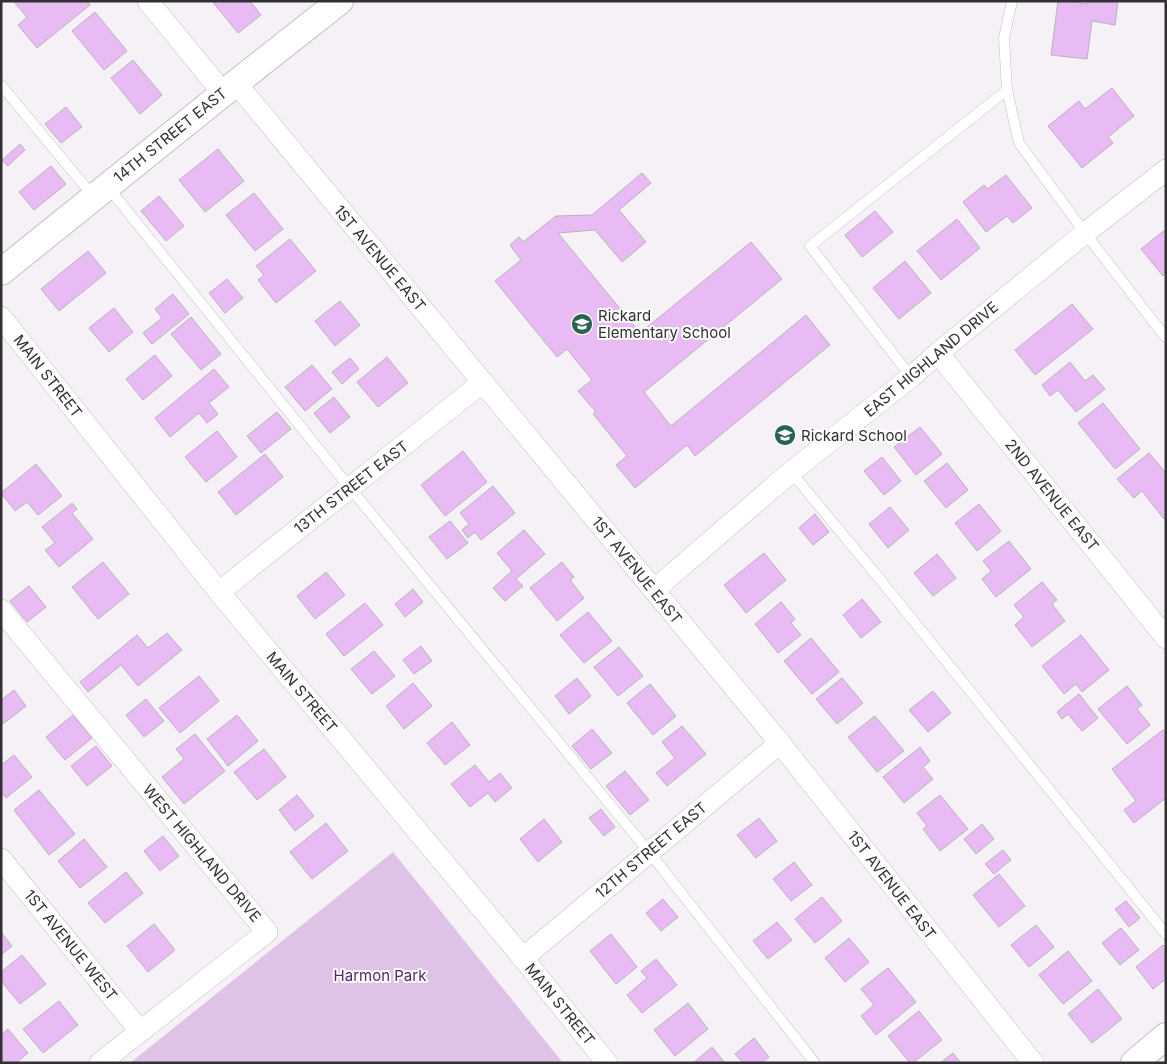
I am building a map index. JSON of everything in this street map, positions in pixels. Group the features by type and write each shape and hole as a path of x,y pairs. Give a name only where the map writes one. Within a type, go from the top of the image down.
{"street":[{"name":"1ST AVENUE EAST","path":"148,1 229,88 483,382 780,743 1033,1063"},
{"name":"14TH STREET EAST","path":"1,272 340,1"},
{"name":"EAST HIGHLAND DRIVE","path":"654,590 791,472 911,377 1085,233 1166,170"},
{"name":"MAIN STREET","path":"1,317 219,592 523,958 607,1063"},
{"name":"2ND AVENUE EAST","path":"938,353 1166,638"},
{"name":"13TH STREET EAST","path":"219,592 483,382"},
{"name":"WEST HIGHLAND DRIVE","path":"1,610 267,932 100,1063"},
{"name":"12TH STREET EAST","path":"523,958 780,743"},
{"name":"1ST AVENUE WEST","path":"1,859 140,1031"},
{"path":"1134,1063 1166,1036"}],"lane":[{"path":"1012,1 1004,38 1008,90 1019,143 1166,338"},
{"path":"1,85 100,192 350,488 649,852 815,1063"},
{"path":"911,377 810,246 1008,90"},
{"path":"791,472 878,576 1166,934"}],"green space":[{"name":"Harmon Park","path":"393,852 563,1063 130,1063"}],"building":[{"path":"15,1 87,1 90,5 37,48 18,25 27,17"},
{"path":"212,1 250,1 261,15 238,33"},
{"path":"1058,1 1087,4 1088,1 1118,1 1115,25 1092,21 1087,59 1051,55"},
{"path":"95,12 127,51 104,70 72,31"},
{"path":"133,60 162,95 140,114 111,78"},
{"path":"1112,88 1134,116 1108,137 1113,143 1082,168 1048,126 1079,101 1085,109"},
{"path":"66,107 82,127 61,143 45,124"},
{"path":"20,144 25,150 8,166 2,160"},
{"path":"218,149 244,181 205,212 179,180"},
{"path":"51,166 66,184 34,210 19,192"},
{"name":"Rickard Elementary School","path":"642,173 651,183 619,210 646,242 622,262 595,230 558,233 640,333 751,242 782,279 644,392 671,426 806,315 830,345 695,456 687,445 635,488 616,465 627,456 593,414 596,412 578,391 592,380 567,349 557,357 495,281 521,260 510,245 519,237 523,242 556,216 592,215"},
{"path":"1006,175 1032,208 1013,223 1007,216 986,232 963,202 984,185 987,189"},
{"path":"254,193 283,229 255,251 226,215"},
{"path":"159,196 184,226 166,241 141,211"},
{"path":"875,211 893,232 862,257 845,235"},
{"path":"957,219 980,248 941,280 917,251"},
{"path":"1166,229 1166,273 1163,276 1141,249"},
{"path":"290,239 316,271 276,303 258,280 264,275 256,266"},
{"path":"88,251 106,273 59,311 41,289"},
{"path":"905,261 931,293 899,319 873,288"},
{"path":"227,279 243,298 225,313 209,293"},
{"path":"173,294 189,314 152,344 143,333 162,318 155,309"},
{"path":"340,301 360,325 335,346 315,321"},
{"path":"1072,304 1093,329 1035,375 1015,350"},
{"path":"114,308 133,332 109,352 89,328"},
{"path":"191,317 221,354 201,370 171,334"},
{"path":"155,355 172,376 143,400 126,379"},
{"path":"387,357 408,383 378,407 357,382"},
{"path":"350,358 359,369 342,384 332,372"},
{"path":"1070,362 1085,381 1093,375 1105,389 1076,412 1058,390 1050,396 1042,385"},
{"path":"312,365 332,389 305,411 285,387"},
{"path":"214,369 229,387 209,403 218,414 207,423 199,413 170,437 155,418"},
{"path":"334,397 350,417 330,433 314,413"},
{"path":"1103,403 1140,449 1115,469 1078,423"},
{"path":"277,412 291,429 261,453 247,436"},
{"path":"920,427 942,454 916,475 894,447"},
{"path":"217,431 237,457 206,482 185,457"},
{"path":"463,451 487,482 445,516 421,485"},
{"path":"1149,453 1166,473 1166,518 1164,519 1142,491 1134,498 1117,479"},
{"path":"265,454 283,477 236,515 218,492"},
{"path":"882,457 901,481 884,495 864,471"},
{"path":"947,463 968,490 946,508 924,481"},
{"path":"36,464 62,496 38,515 27,502 15,511 1,493"},
{"path":"493,486 515,513 481,540 475,532 468,538 462,530 469,524 460,513"},
{"path":"72,503 77,509 72,513 93,539 59,567 45,550 55,543 42,527"},
{"path":"979,504 1001,531 977,551 955,523"},
{"path":"890,507 909,530 888,548 869,524"},
{"path":"815,514 829,532 813,545 799,528"},
{"path":"450,521 468,543 447,559 429,537"},
{"path":"524,530 545,554 516,579 523,586 505,601 493,588 512,571 497,553"},
{"path":"1009,541 1031,569 996,597 982,579 991,571 983,561"},
{"path":"764,553 786,580 746,613 724,585"},
{"path":"937,554 956,578 933,596 914,573"},
{"path":"103,562 129,594 98,619 72,587"},
{"path":"562,562 574,577 570,580 584,598 557,621 530,588"},
{"path":"326,572 345,595 315,619 297,596"},
{"path":"1042,582 1057,600 1052,604 1065,621 1032,647 1015,625 1024,617 1014,605"},
{"path":"29,586 46,607 27,622 10,601"},
{"path":"413,589 423,602 405,617 395,604"},
{"path":"862,599 881,622 861,638 843,615"},
{"path":"781,602 795,619 791,623 801,635 778,653 755,624"},
{"path":"365,603 383,625 344,656 326,634"},
{"path":"588,612 612,641 584,663 560,635"},
{"path":"167,633 182,650 138,686 121,665 88,692 80,682 137,635 148,648"},
{"path":"1081,635 1109,670 1082,692 1076,684 1064,694 1042,666"},
{"path":"811,638 839,672 812,694 784,661"},
{"path":"421,646 432,661 414,674 403,660"},
{"path":"619,647 643,676 618,696 594,667"},
{"path":"374,651 395,676 372,694 351,669"},
{"path":"199,676 219,701 180,733 159,708"},
{"path":"577,678 591,696 569,714 555,696"},
{"path":"842,678 863,703 837,724 816,699"},
{"path":"413,683 432,706 404,729 386,706"},
{"path":"650,684 676,716 653,735 627,703"},
{"path":"1127,686 1142,705 1137,709 1150,725 1127,744 1098,709"},
{"path":"14,690 26,706 3,724 1,721 1,700"},
{"path":"933,691 951,713 928,732 909,710"},
{"path":"1079,694 1098,718 1082,731 1068,714 1062,719 1057,712"},
{"path":"146,699 164,721 144,737 126,715"},
{"path":"73,715 92,738 65,760 46,737"},
{"path":"237,715 258,741 228,766 207,739"},
{"path":"875,716 904,751 877,772 848,737"},
{"path":"452,722 470,745 445,765 427,743"},
{"path":"682,726 706,754 667,786 656,773 675,758 662,742"},
{"path":"592,729 612,753 591,769 572,746"},
{"path":"1163,730 1166,733 1166,754 1164,755 1166,757 1166,798 1134,823 1124,810 1136,801 1112,769"},
{"path":"195,734 225,771 184,804 162,777 184,759 176,749"},
{"path":"96,746 112,766 87,786 71,766"},
{"path":"920,747 930,761 923,767 933,779 904,803 883,777"},
{"path":"264,749 286,777 257,800 234,772"},
{"path":"14,755 32,777 6,798 1,792 1,765"},
{"path":"475,765 489,782 500,773 512,788 495,802 488,793 470,807 451,784"},
{"path":"625,771 649,800 630,815 606,786"},
{"path":"39,790 75,834 49,855 14,810"},
{"path":"297,795 314,816 295,831 279,810"},
{"path":"940,795 968,829 940,851 923,829 927,826 917,813"},
{"path":"601,809 615,827 604,836 589,818"},
{"path":"759,818 777,841 756,858 737,835"},
{"path":"544,819 562,842 538,862 520,839"},
{"path":"326,823 348,851 312,879 290,852"},
{"path":"982,824 994,839 976,854 964,839"},
{"path":"163,836 179,856 160,871 144,851"},
{"path":"84,839 107,867 80,888 58,861"},
{"path":"1003,850 1011,860 994,874 985,864"},
{"path":"794,862 812,885 791,901 773,879"},
{"path":"126,872 143,893 105,923 88,903"},
{"path":"999,874 1025,906 999,927 973,895"},
{"path":"822,897 842,921 815,943 795,919"},
{"path":"663,899 678,917 661,931 646,913"},
{"path":"1126,901 1140,918 1129,927 1115,909"},
{"path":"777,922 792,940 768,959 753,941"},
{"path":"154,924 175,950 148,972 127,946"},
{"path":"1036,925 1054,947 1029,967 1011,945"},
{"path":"1121,928 1139,950 1120,965 1102,943"},
{"path":"1,932 12,946 1,955"},
{"path":"611,934 637,967 616,984 590,951"},
{"path":"849,938 869,962 845,982 825,958"},
{"path":"1163,945 1166,949 1166,979 1153,989 1136,967"},
{"path":"1068,951 1092,981 1063,1004 1039,975"},
{"path":"22,955 46,984 20,1004 1,981 1,972"},
{"path":"656,959 677,985 642,1013 627,995 647,978 641,971"},
{"path":"888,968 916,1002 876,1035 861,1016 874,1005 861,989"},
{"path":"1098,989 1122,1019 1092,1043 1068,1014"},
{"path":"59,1001 78,1025 43,1053 23,1029"},
{"path":"688,1003 708,1029 675,1056 654,1030"},
{"path":"919,1011 942,1040 913,1063 910,1063 888,1036"},
{"path":"8,1029 28,1053 16,1063 1,1063 1,1035"},
{"path":"754,1038 769,1057 762,1063 743,1063 735,1054"},
{"path":"712,1047 725,1063 693,1063"},
{"path":"953,1053 961,1063 940,1063"}],"place":[{"name":"Rickard Elementary School","path":"582,324"},
{"name":"Rickard School","path":"785,435"}]}
